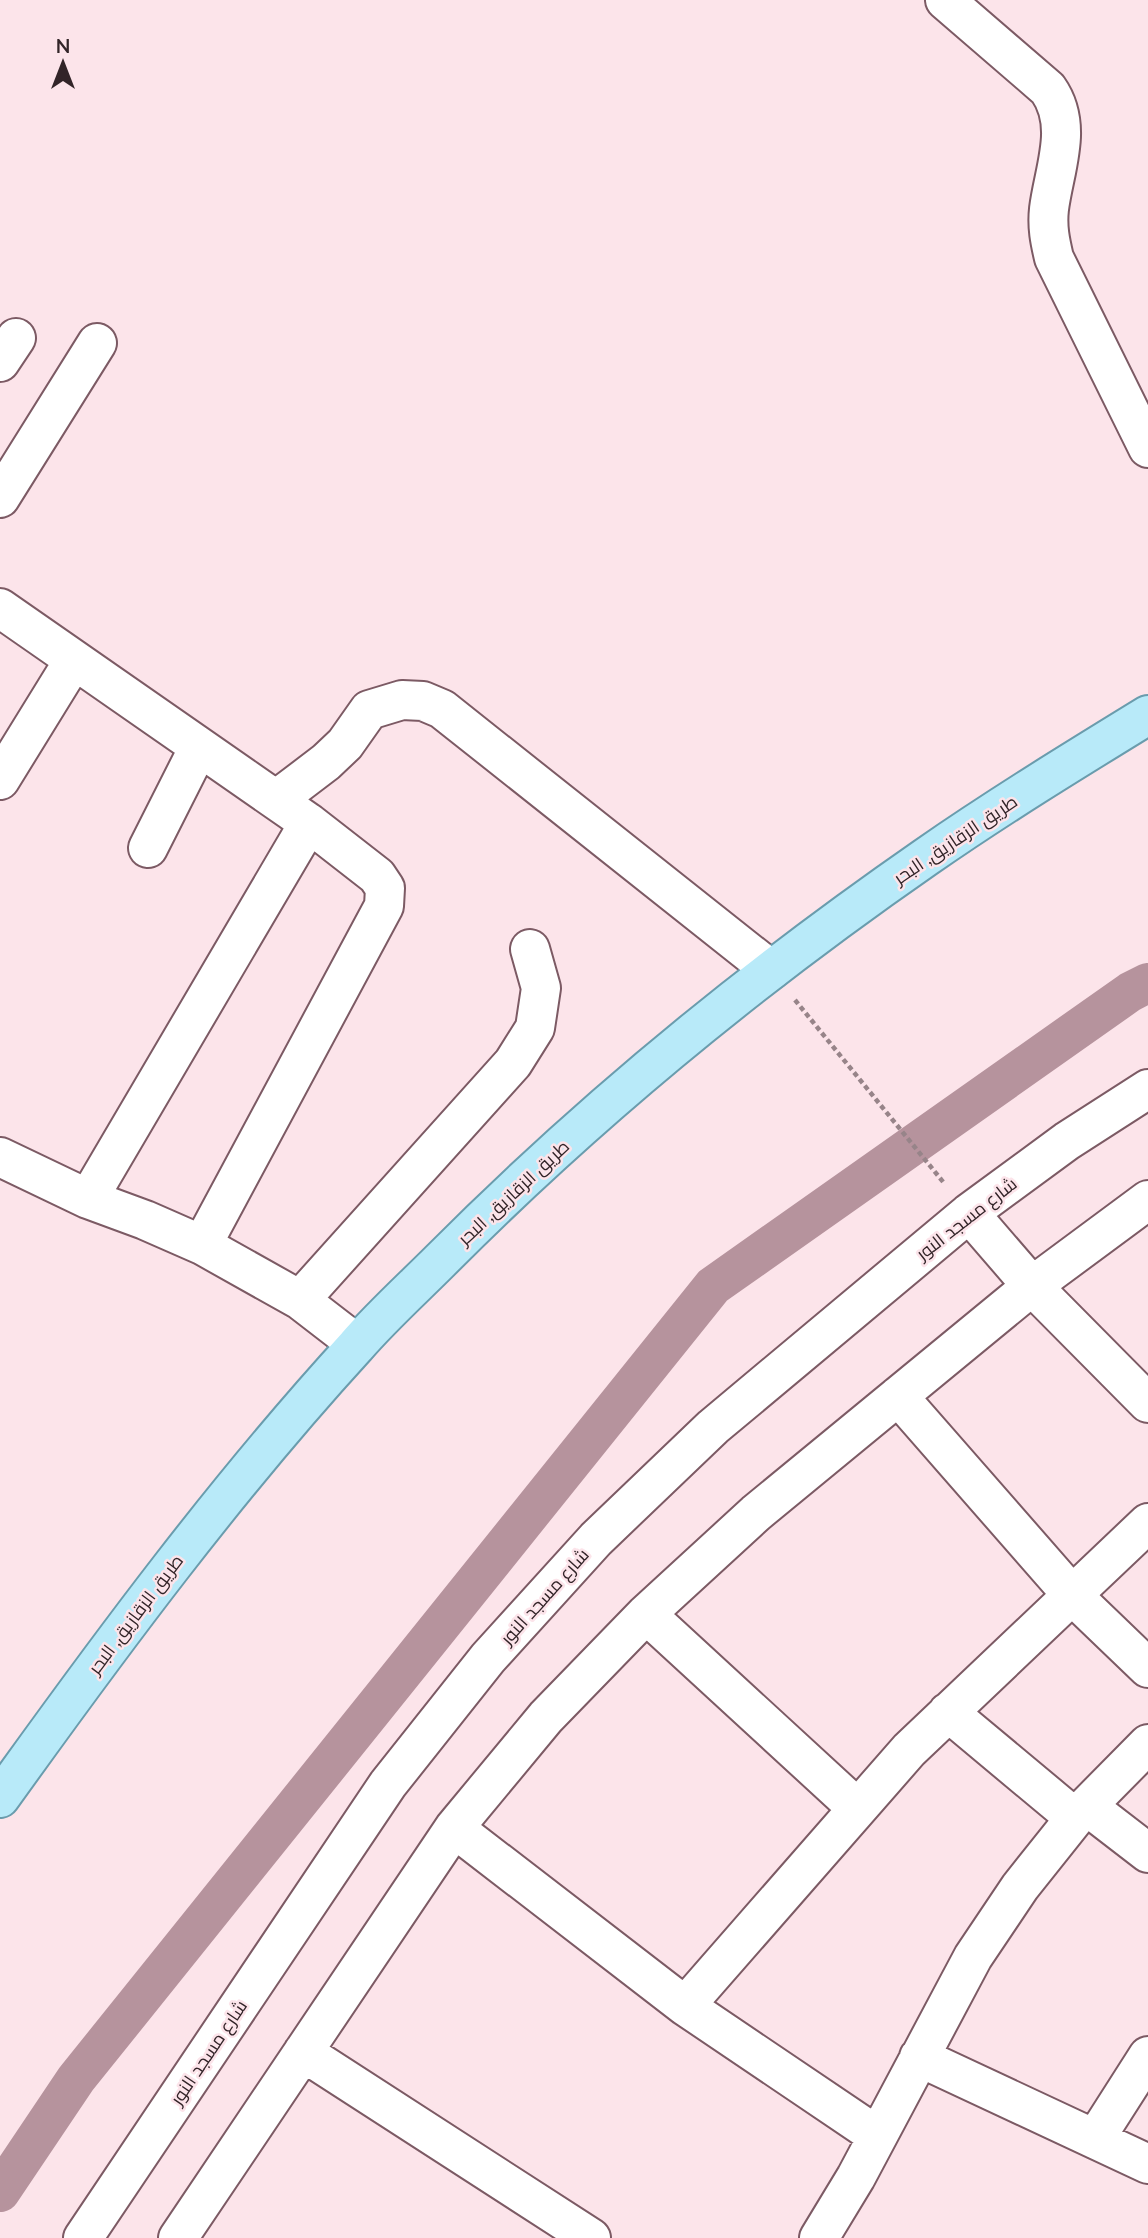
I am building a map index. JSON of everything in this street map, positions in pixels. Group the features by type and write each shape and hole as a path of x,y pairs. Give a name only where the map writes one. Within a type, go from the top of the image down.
{"main road":[{"name":"طريق الزقازيق, البحر","path":"0,1798 119,1633 213,1513 357,1344 500,1200 636,1079 771,970 925,858 1028,789 1148,715"}],"street":[{"path":"945,0 1048,89 1056,100 1062,130 1049,212 1048,236 1054,258 1148,448"},
{"path":"0,498 97,342"},
{"path":"0,608 309,823 377,876 385,888 384,906 202,1245"},
{"path":"0,780 74,660"},
{"path":"276,800 345,744 369,710 401,700 423,701 442,709 771,970"},
{"path":"148,848 200,747"},
{"path":"88,1199 309,823"},
{"path":"300,1300 513,1063 535,1028 541,988 530,949"},
{"name":"شارع مسجد النور","path":"83,2238 388,1784 488,1658 596,1539 713,1427 969,1213 1067,1141 1148,1089"},
{"path":"0,1157 88,1199 202,1245 300,1300 357,1344"},
{"path":"178,2238 454,1828 546,1717 646,1614 756,1513 1032,1286 1148,1200"},
{"path":"969,1213 1032,1286 1148,1403"},
{"path":"898,1396 1073,1597 1148,1668"},
{"path":"685,2006 909,1750 1148,1523"},
{"path":"646,1614 857,1808"},
{"path":"948,1712 1081,1812 1148,1853"},
{"path":"819,2238 856,2177 876,2134 973,1957 1020,1887 1081,1812 1148,1744"},
{"path":"454,1828 685,2006 876,2134"},
{"path":"303,2052 591,2238"},
{"path":"1095,2139 1148,2056"},
{"path":"919,2057 1148,2164"}],"path":[{"path":"771,970 969,1213"}],"waterway":[{"path":"0,2192 76,2079 713,1286 1130,992 1148,983"}]}
